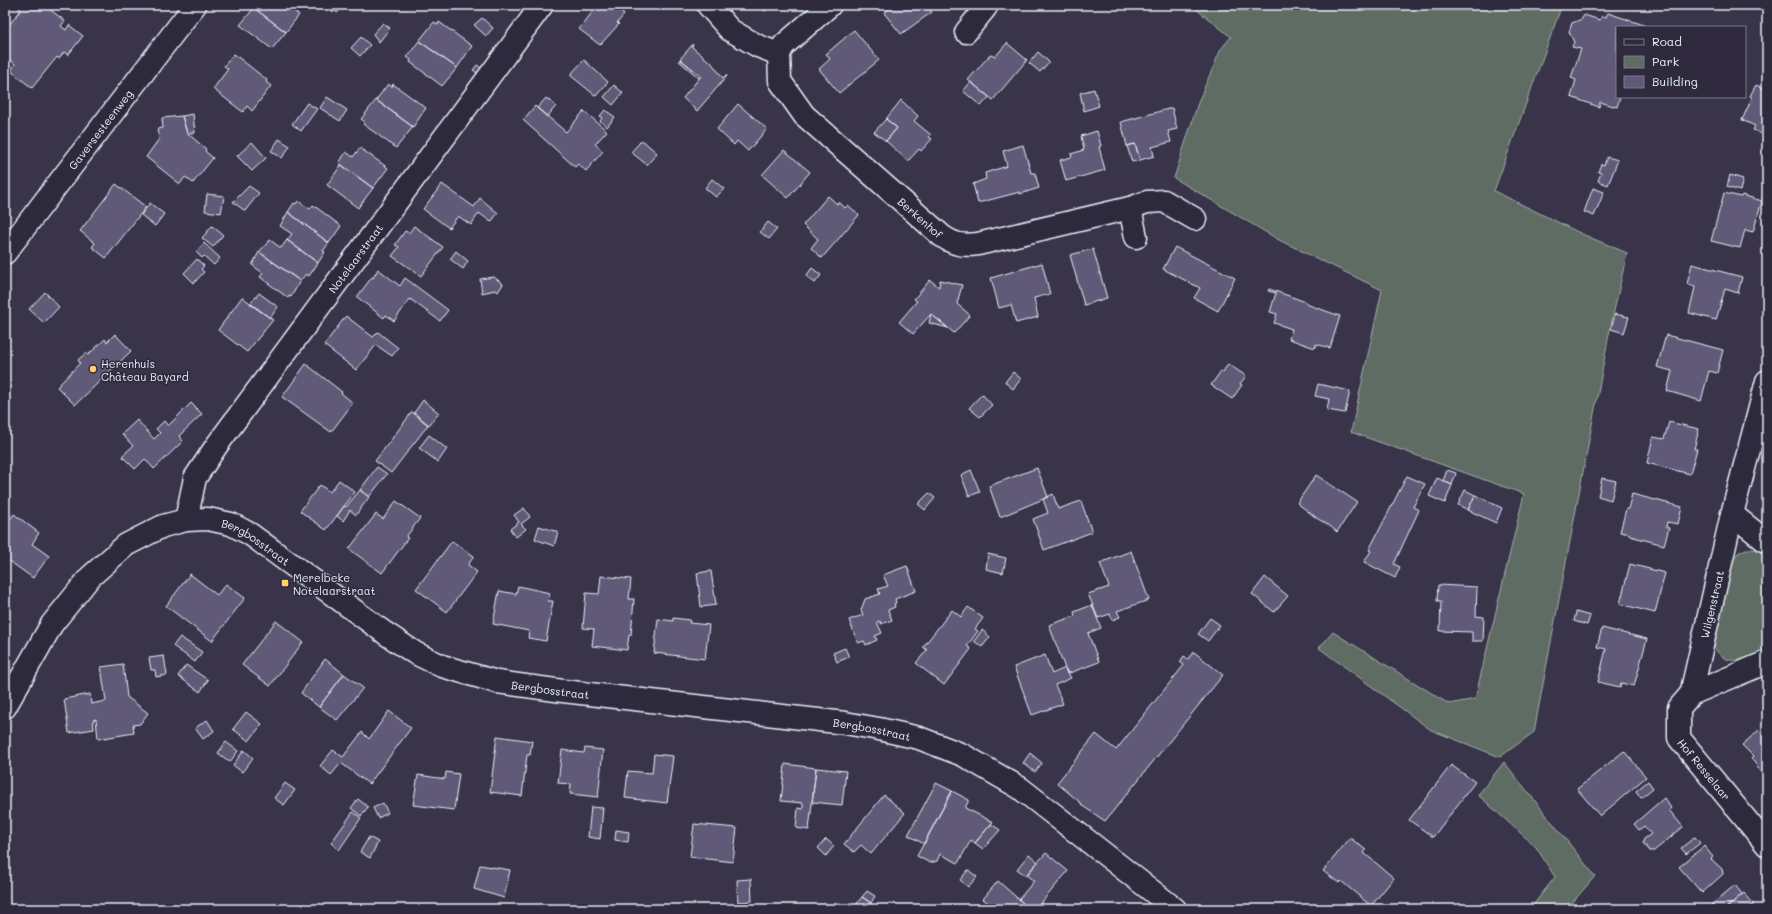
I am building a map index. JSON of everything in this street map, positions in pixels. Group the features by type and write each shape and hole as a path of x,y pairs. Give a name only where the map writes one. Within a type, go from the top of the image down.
{"street":[{"name":"Gaversesteenweg","path":"5,253 195,5"},
{"name":"Notelaarstraat","path":"186,520 195,478 217,445 542,5"},
{"path":"708,5 730,30 758,46 780,54 784,45 830,5"},
{"path":"966,32 986,7 984,5"},
{"name":"Berkenhof","path":"780,54 780,81 804,115 942,236 952,243 962,246 978,244 1130,208 1147,202 1164,201 1195,219"},
{"path":"1130,208 1136,237"},
{"name":"Wilgenstraat","path":"1691,694 1732,514 1767,381"},
{"path":"1732,514 1767,542"},
{"name":"Bergbosstraat","path":"5,707 52,624 90,577 126,545 163,526 186,520 208,519 231,524 250,534 397,641 415,653 442,666 497,682 859,725 919,738 964,755 1020,788 1175,909"},
{"name":"Hof Resselaar","path":"1767,662 1691,694 1679,708 1678,738 1767,845"}],"green space":[{"path":"1191,5 1562,5 1494,191 1582,234 1627,253 1610,329 1534,732 1500,757 1431,730 1319,648 1333,632 1449,704 1475,699 1524,494 1351,432 1382,290 1279,240 1174,178 1199,100 1221,49 1231,37"},
{"path":"1746,549 1754,549 1767,554 1767,649 1745,659 1731,660 1724,658 1718,653 1713,645 1732,560 1738,553"},
{"path":"1504,762 1595,876 1567,909 1530,909 1555,877 1536,847 1478,795"}],"building":[{"path":"15,5 44,5 65,21 61,26 66,30 69,25 83,36 68,55 64,52 59,59 57,57 32,88 11,71 15,64 5,56 7,54 5,52 5,25 6,23 9,25 21,10"},
{"path":"256,5 286,5 299,15 286,32 254,8"},
{"path":"326,5 345,5 337,13 335,11 333,12"},
{"path":"598,5 629,5 622,13 624,15 617,23 619,24 600,45 579,29"},
{"path":"758,5 771,5 765,11"},
{"path":"894,5 926,5 932,12 901,34 884,13"},
{"path":"254,8 286,32 272,49 240,25"},
{"path":"1608,13 1644,25 1616,26 1616,98 1620,98 1617,107 1600,102 1599,107 1571,97 1576,80 1571,78 1581,49 1572,47 1574,42 1569,32 1572,23 1582,19 1584,15 1600,20 1602,16 1606,17"},
{"path":"482,18 493,28 486,36 474,25"},
{"path":"434,22 438,25 439,22 472,46 457,68 419,41"},
{"path":"383,23 390,28 379,42 373,34"},
{"path":"854,30 879,60 839,93 819,69 830,59 826,54"},
{"path":"361,37 370,45 360,56 351,48"},
{"path":"419,41 457,68 442,86 410,62 411,60 407,57"},
{"path":"1007,43 1027,60 993,100 968,80 988,57 991,55 995,57"},
{"path":"693,44 692,47 710,62 712,61 711,62 723,78 726,75 727,76 697,111 683,98 701,76 680,59"},
{"path":"1038,52 1049,62 1040,72 1029,63"},
{"path":"234,54 267,80 266,82 271,86 252,111 247,106 243,112 213,89 228,69 224,66"},
{"path":"680,59 701,76 699,78 679,61"},
{"path":"584,60 608,82 596,96 570,75"},
{"path":"477,65 481,68 477,73 473,70"},
{"path":"971,82 989,97 981,106 963,91"},
{"path":"388,84 392,87 393,84 426,108 413,127 376,100"},
{"path":"614,85 623,93 613,105 604,97"},
{"path":"1756,85 1767,90 1767,136 1753,130 1755,126 1742,120 1752,98 1750,96"},
{"path":"1094,89 1099,106 1084,111 1080,93"},
{"path":"327,97 347,110 340,121 320,108"},
{"path":"546,98 556,106 547,117 537,108"},
{"path":"376,100 413,127 396,148 363,124 365,122 361,119"},
{"path":"901,100 918,116 914,121 931,135 929,137 932,139 921,151 919,149 908,161 886,141 897,128 886,119"},
{"path":"307,103 317,109 301,131 292,124"},
{"path":"738,104 767,129 748,151 737,141 734,145 717,129"},
{"path":"535,106 566,132 584,111 607,131 595,144 603,151 586,171 578,164 575,167 523,120"},
{"path":"1172,108 1177,129 1168,131 1171,142 1152,147 1154,156 1140,160 1135,144 1127,146 1121,122"},
{"path":"605,110 615,117 607,127 600,121 602,118 600,116"},
{"path":"193,114 195,133 187,133 182,116"},
{"path":"182,116 187,133 206,149 205,151 213,158 193,183 185,177 180,184 146,157 159,139 157,129 163,128 162,118"},
{"path":"886,119 897,128 886,141 874,132"},
{"path":"1097,131 1101,146 1099,147 1105,170 1066,181 1060,160 1072,157 1071,154 1084,150 1081,136"},
{"path":"279,139 290,146 282,158 271,151"},
{"path":"642,140 657,153 647,165 631,152"},
{"path":"252,142 266,158 252,171 237,156"},
{"path":"1135,144 1140,160 1132,162 1127,146"},
{"path":"1023,145 1031,173 1035,173 1039,188 1020,194 1020,192 978,203 973,184 986,179 985,173 1007,166 1003,151"},
{"path":"360,148 388,168 373,188 339,163 346,152 353,157"},
{"path":"784,150 810,172 788,198 762,175"},
{"path":"1607,157 1618,160 1608,185 1598,181 1601,173 1598,172 1601,164 1604,165"},
{"path":"341,165 373,188 358,208 327,185"},
{"path":"1730,175 1743,179 1740,191 1727,187"},
{"path":"712,179 724,189 716,197 705,188"},
{"path":"116,184 146,207 106,258 92,247 95,243 80,231"},
{"path":"442,184 474,207 480,198 498,213 491,222 479,213 471,225 458,216 449,228 423,209"},
{"path":"249,186 259,193 245,211 233,202"},
{"path":"1593,188 1604,192 1594,216 1584,212"},
{"path":"1724,193 1741,197 1742,195 1762,201 1753,232 1745,230 1740,248 1711,241"},
{"path":"207,194 224,196 221,213 205,211"},
{"path":"828,196 837,204 839,202 845,208 848,205 859,215 822,258 811,248 818,239 803,225"},
{"path":"298,201 310,209 313,205 341,226 329,243 288,212 294,203 296,204"},
{"path":"150,203 164,214 155,226 141,215"},
{"path":"288,212 329,243 323,251 325,252 318,263 287,240 292,234 280,226"},
{"path":"768,222 777,229 769,239 760,232"},
{"path":"212,226 223,235 213,247 202,238"},
{"path":"414,226 443,247 421,276 392,256 399,247 395,245 405,231 409,233"},
{"path":"270,240 281,248 287,240 318,263 309,276 306,274 300,281 259,252"},
{"path":"204,243 220,258 214,265 204,256 202,258 196,252"},
{"path":"1175,247 1235,278 1218,311 1194,298 1200,288 1163,269"},
{"path":"1093,249 1107,298 1084,305 1070,255"},
{"path":"456,251 468,261 463,269 450,259"},
{"path":"259,252 300,281 291,297 289,296 288,298 260,277 263,273 252,265"},
{"path":"197,259 204,266 201,269 204,272 194,283 184,273"},
{"path":"1042,263 1050,294 1034,298 1038,317 1016,323 1011,305 999,308 991,278"},
{"path":"1692,264 1742,277 1738,293 1725,289 1716,320 1689,313 1695,287 1687,284"},
{"path":"812,268 821,275 815,283 806,276"},
{"path":"378,269 400,286 405,278 448,310 440,321 410,299 394,321 386,315 384,318 357,297 372,277 373,278"},
{"path":"494,277 503,284 498,292 495,290 482,293 480,279"},
{"path":"930,280 939,287 940,280 962,285 957,304 970,315 954,333 931,314 913,334 899,322 917,301 914,299"},
{"path":"1269,289 1340,316 1330,348 1316,344 1315,348 1289,339 1292,329 1274,323 1277,314 1270,312 1276,293 1268,291"},
{"path":"45,292 59,307 44,323 29,309"},
{"path":"259,293 278,307 270,318 250,304"},
{"path":"242,297 273,320 247,352 218,330"},
{"path":"931,314 948,328 929,323"},
{"path":"1615,314 1629,317 1624,333 1611,329"},
{"path":"346,316 373,337 378,332 398,348 392,356 376,345 356,370 324,345"},
{"name":"Herenhuis Château Bayard","path":"115,334 131,351 75,405 57,387 80,363 78,360 86,353 88,355 105,339 107,342"},
{"path":"1666,335 1723,350 1717,373 1709,371 1701,401 1667,391 1672,371 1657,367"},
{"path":"306,364 342,392 341,393 353,403 331,432 282,397"},
{"path":"1228,364 1246,376 1240,384 1242,385 1232,399 1211,385"},
{"path":"1013,372 1021,379 1013,389 1005,382"},
{"path":"1318,384 1350,391 1345,413 1327,410 1329,399 1315,396"},
{"path":"982,394 992,405 980,417 969,408"},
{"path":"423,400 439,413 429,425 414,413"},
{"path":"191,403 202,414 179,436 183,441 154,469 145,459 135,469 122,456 133,446 122,434 137,420 154,439 160,433 156,429 164,421 168,426"},
{"path":"412,412 428,425 391,473 375,461"},
{"path":"1669,422 1699,429 1694,449 1697,449 1690,474 1647,463 1653,437 1664,439"},
{"path":"429,435 447,449 438,462 419,448"},
{"path":"377,467 387,474 369,497 360,490"},
{"path":"1037,468 1048,497 1000,517 989,486"},
{"path":"971,470 980,492 969,496 961,475"},
{"path":"1447,470 1456,473 1452,485 1443,481"},
{"path":"1316,475 1357,502 1337,532 1297,503"},
{"path":"1407,476 1425,484 1413,507 1419,510 1394,564 1400,567 1395,578 1364,562 1371,551 1369,550"},
{"path":"1437,478 1452,485 1445,503 1429,496"},
{"path":"1602,478 1616,481 1611,500 1598,496"},
{"path":"339,480 355,492 326,530 300,511 320,485 330,492"},
{"path":"360,490 369,497 356,515 350,510 343,521 337,516 344,506 346,507"},
{"path":"1465,490 1475,495 1468,510 1458,505"},
{"path":"929,493 935,498 925,510 918,504"},
{"path":"1053,494 1058,509 1081,501 1092,532 1044,550 1033,519 1048,513 1043,499"},
{"path":"1632,494 1682,507 1678,524 1667,522 1666,527 1669,528 1664,545 1620,532 1626,509 1628,509"},
{"path":"1475,495 1502,508 1496,523 1468,510"},
{"path":"396,501 420,518 406,537 408,538 382,573 349,549 376,514 383,519"},
{"path":"524,508 530,517 521,524 526,529 516,537 510,529 519,522 514,515"},
{"path":"14,514 39,533 32,544 49,556 33,578 5,558 5,527"},
{"path":"539,526 558,532 554,546 535,539"},
{"path":"452,541 474,556 468,565 477,572 447,612 416,589"},
{"path":"1131,551 1149,600 1117,611 1120,617 1112,620 1110,614 1098,618 1088,594 1109,587 1100,563"},
{"path":"988,554 1006,558 1003,573 986,569"},
{"path":"1630,564 1665,573 1655,613 1620,604"},
{"path":"907,566 916,591 895,599 895,607 888,610 892,620 881,624 880,621 877,622 882,633 875,636 877,640 866,645 864,641 858,643 849,620 863,615 861,610 865,599 880,594 878,589 888,586 883,575"},
{"path":"711,571 716,605 701,607 697,573"},
{"path":"190,574 217,595 226,584 245,598 212,641 166,606"},
{"path":"601,576 631,579 629,599 634,599 631,635 629,635 627,650 592,646 594,629 583,628 586,593 599,594"},
{"path":"1265,577 1288,596 1274,612 1252,594"},
{"path":"1438,585 1477,587 1476,616 1484,617 1483,641 1472,641 1472,632 1440,631 1441,601 1437,601"},
{"path":"518,586 550,593 548,601 553,601 546,641 528,638 529,631 493,624 499,591 516,594"},
{"path":"1092,605 1101,628 1088,633 1099,662 1067,674 1049,625 1075,616 1074,612"},
{"path":"968,607 983,618 975,629 978,631 967,646 971,649 944,685 916,663 927,650 923,647 952,610 961,617"},
{"path":"1576,612 1590,616 1587,625 1574,621"},
{"path":"673,618 690,620 689,623 709,625 705,659 654,653 658,619 673,621"},
{"path":"1210,618 1220,625 1208,641 1198,634"},
{"path":"276,621 303,642 270,686 242,665"},
{"path":"1602,628 1647,639 1634,686 1621,683 1620,687 1598,682 1606,649 1597,647"},
{"path":"982,630 990,637 982,647 974,641"},
{"path":"180,637 202,652 195,662 173,646"},
{"path":"845,648 849,657 837,662 833,653"},
{"path":"1194,652 1223,675 1105,821 1081,805 1082,804 1057,783 1096,734 1116,750 1184,665 1180,662 1184,656 1188,659"},
{"path":"1045,655 1052,674 1065,668 1071,678 1055,685 1063,704 1032,715 1014,667"},
{"path":"164,656 167,675 156,677 155,670 151,670 149,658"},
{"path":"325,659 344,674 319,707 301,693"},
{"path":"123,664 127,697 148,713 140,724 133,725 134,733 98,739 96,719 93,720 94,729 69,733 64,699 90,694 91,704 106,701 101,667"},
{"path":"186,665 208,680 200,692 178,676"},
{"path":"344,674 363,688 337,720 319,707"},
{"path":"389,711 411,728 369,784 341,763 331,775 320,766 333,750 343,757 362,732 369,739"},
{"path":"246,712 262,724 249,741 233,729"},
{"path":"207,720 214,731 203,739 195,728"},
{"path":"1759,730 1767,739 1767,779 1756,767 1757,766 1751,758 1753,756 1742,745"},
{"path":"497,736 532,741 530,755 527,755 522,796 490,792"},
{"path":"226,742 238,751 230,762 218,753"},
{"path":"585,748 603,750 598,797 570,794 571,784 558,783 562,750 584,753"},
{"path":"244,750 253,758 242,772 233,765"},
{"path":"1624,751 1646,777 1600,816 1577,789"},
{"path":"1030,753 1042,763 1035,772 1023,763"},
{"path":"654,754 673,756 667,803 625,798 628,771 652,773"},
{"path":"785,764 816,768 809,830 796,828 798,808 803,809 803,803 781,801"},
{"path":"1451,765 1475,782 1433,837 1409,820"},
{"path":"816,768 846,771 842,805 812,802"},
{"path":"446,772 459,774 454,810 413,805 418,775 445,779"},
{"path":"1648,781 1653,788 1641,798 1636,791"},
{"path":"285,783 295,790 284,805 274,798"},
{"path":"936,783 952,791 924,844 908,835"},
{"path":"952,791 969,800 965,808 993,822 975,843 971,840 958,863 940,854 937,861 930,863 917,856"},
{"path":"884,795 905,813 871,854 861,845 854,852 844,844"},
{"path":"1664,798 1671,808 1669,810 1683,827 1654,851 1650,851 1643,843 1644,839 1651,834 1644,826 1639,830 1634,824"},
{"path":"358,799 368,807 361,816 351,808"},
{"path":"383,803 388,813 378,818 373,808"},
{"path":"591,807 603,808 600,839 588,837"},
{"path":"353,812 361,818 339,850 331,843"},
{"path":"694,824 737,828 733,862 690,857"},
{"path":"991,824 1000,830 983,849 975,843"},
{"path":"616,830 629,832 628,842 615,840"},
{"path":"369,837 378,842 370,858 360,852"},
{"path":"1695,837 1700,843 1686,854 1681,848"},
{"path":"1350,838 1366,850 1364,853 1394,878 1371,906 1341,881 1339,883 1323,871"},
{"path":"826,839 834,846 826,856 818,848"},
{"path":"1704,846 1713,857 1711,859 1722,869 1723,874 1702,893 1679,867"},
{"path":"1046,853 1068,871 1036,909 1022,909 1025,905 1019,899 1034,881 1026,875"},
{"path":"1029,854 1038,862 1026,876 1017,869"},
{"path":"480,865 510,870 504,898 474,889"},
{"path":"968,870 977,877 968,887 960,880"},
{"path":"751,879 752,901 738,902 737,880"},
{"path":"998,881 1025,905 1022,909 996,909 983,899"},
{"path":"1735,885 1742,894 1726,909 1714,909 1711,905"},
{"path":"867,891 875,896 871,903 862,897"},
{"path":"1744,893 1754,904 1748,909 1726,908"},
{"path":"862,897 871,903 867,909 853,909"}],"place":[{"name":"Herenhuis Château Bayard","path":"93,369"},
{"name":"Merelbeke Notelaarstraat","path":"285,583"}]}
